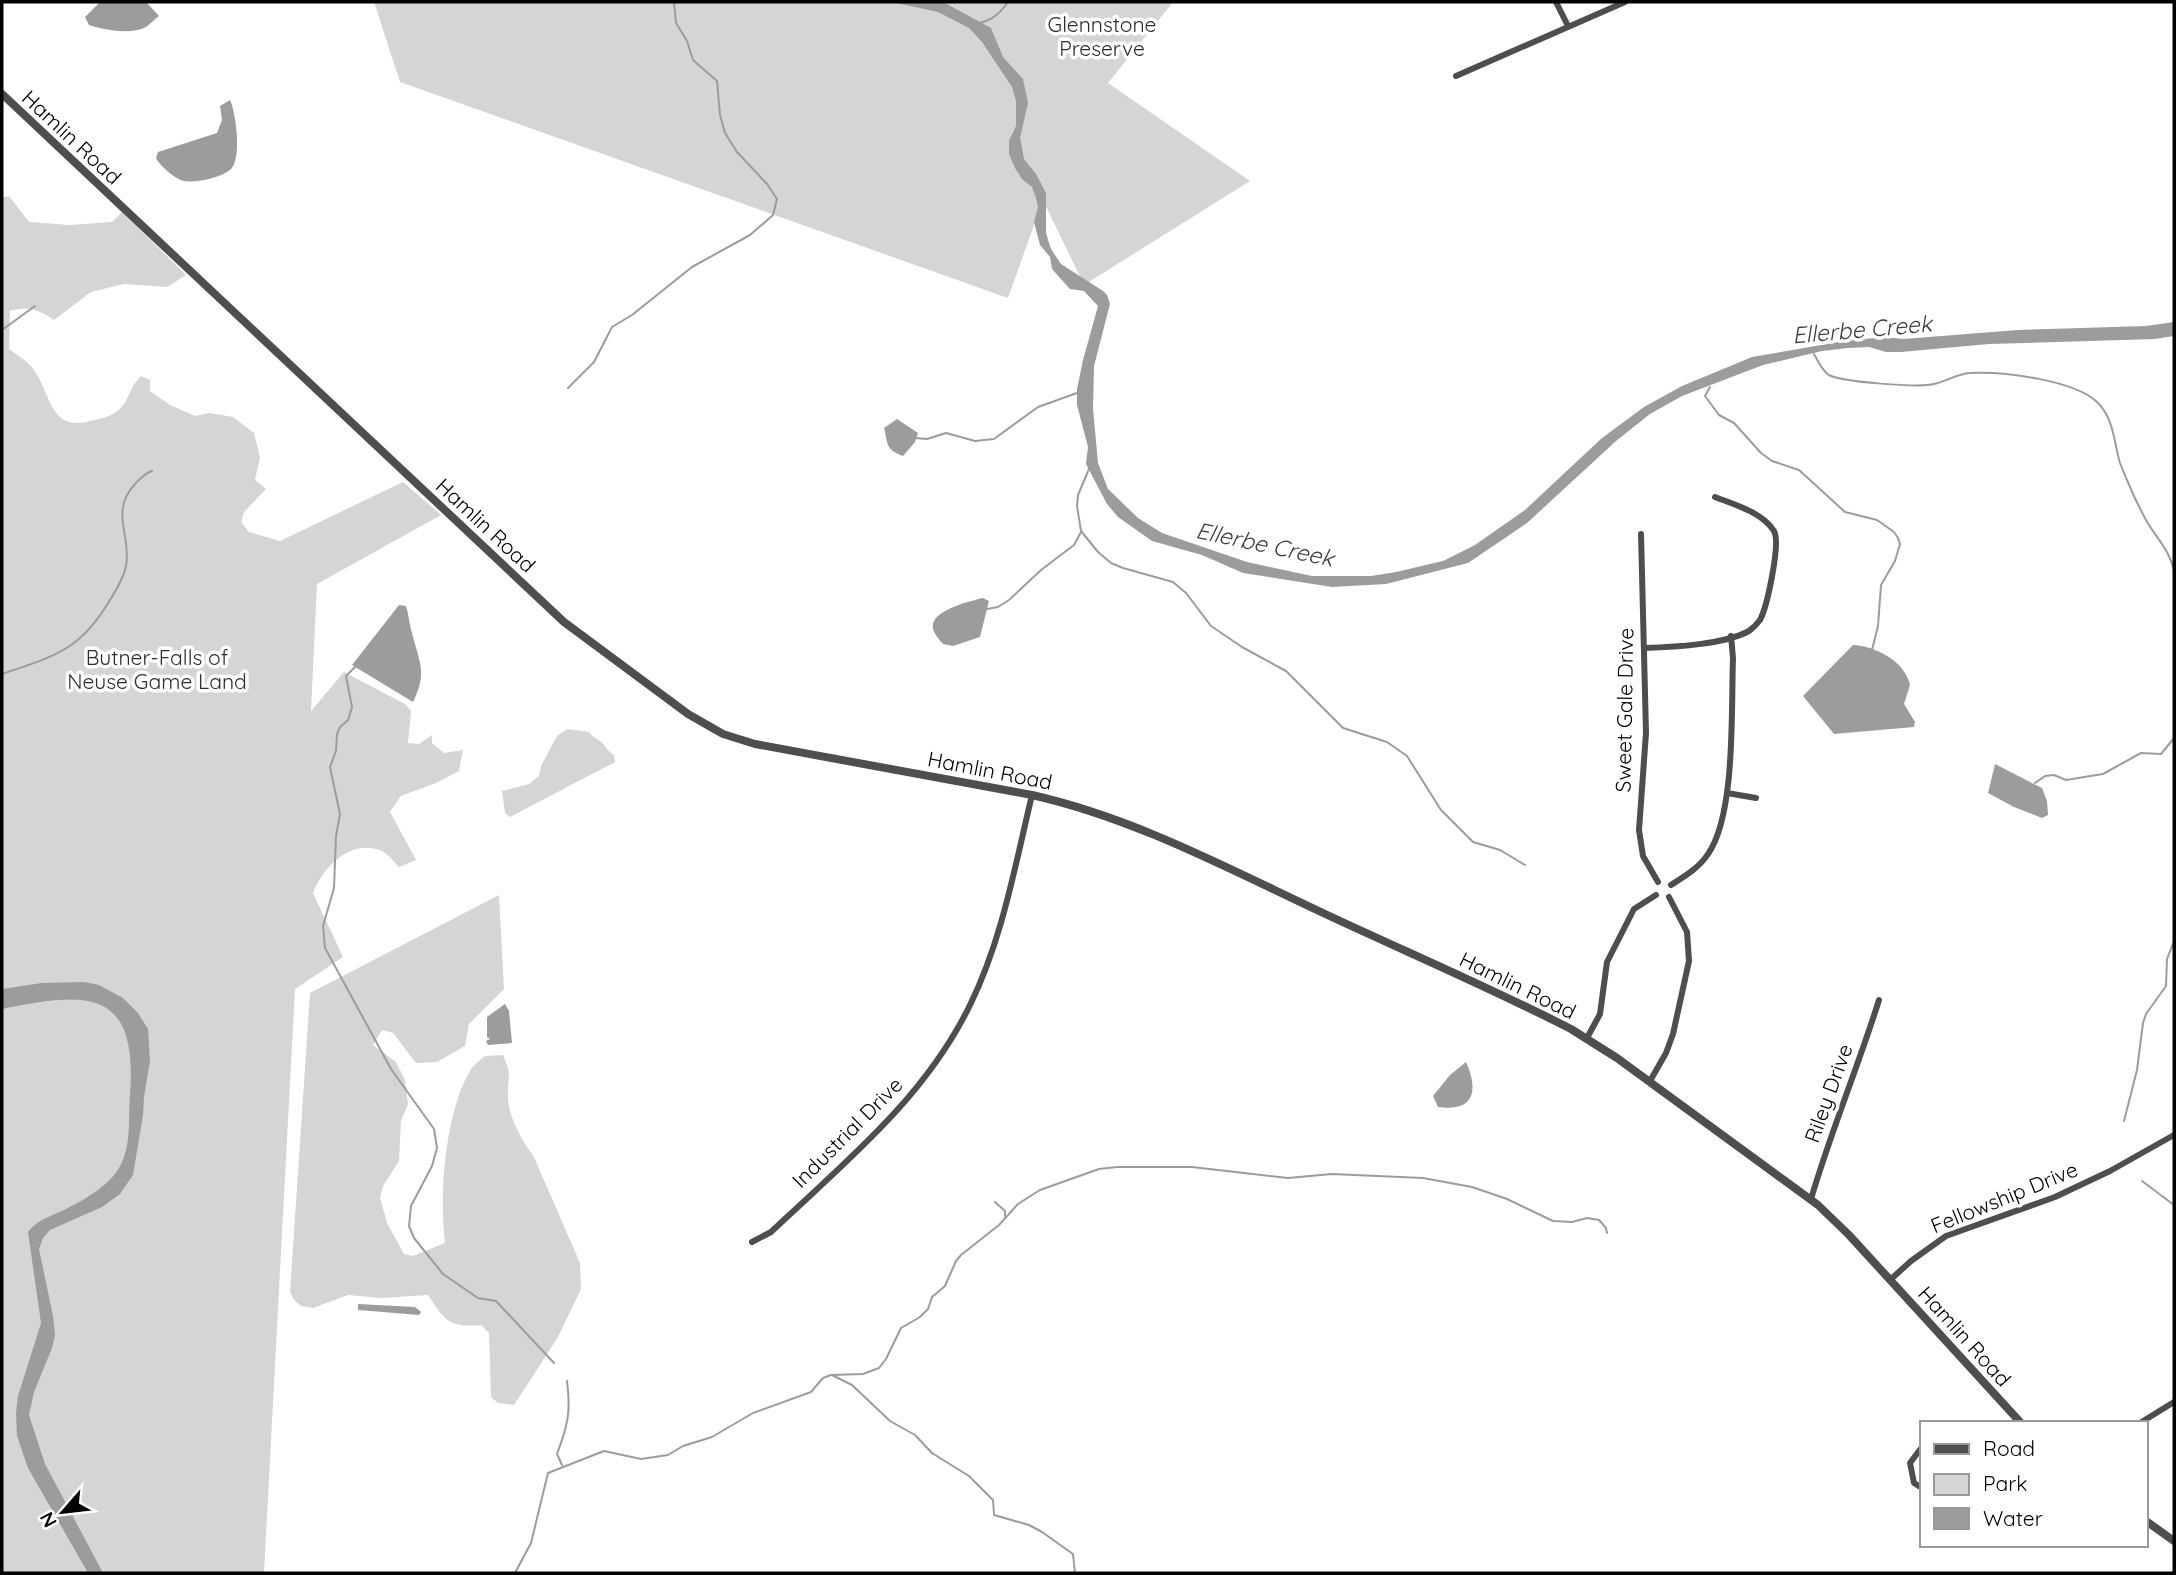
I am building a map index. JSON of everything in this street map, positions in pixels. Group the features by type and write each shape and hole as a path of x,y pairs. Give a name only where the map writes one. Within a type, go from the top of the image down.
{"street":[{"path":"1556,2 1568,26"},
{"path":"1457,76 1625,2"},
{"name":"Hamlin Road","path":"2,94 564,622 673,704 718,732 755,744 1032,795 1084,808 1155,834 1587,1038 1811,1199 1849,1235 2019,1421"},
{"path":"1643,648 1687,646 1731,636 1746,632 1758,624 1761,618 1777,539 1772,528 1758,516 1715,497"},
{"name":"Sweet Gale Drive","path":"1641,534 1646,733 1639,830 1643,856 1658,882"},
{"path":"1671,885 1697,867 1713,846 1722,823 1727,793 1733,658 1731,636"},
{"path":"1727,793 1756,798"},
{"name":"Industrial Drive","path":"752,1242 771,1232 897,1112 926,1076 961,1021 974,996 998,931 1032,795"},
{"path":"1665,881 1671,885 1669,897 1662,899 1656,895 1654,888 1658,882 1665,881"},
{"path":"1587,1038 1600,1014 1606,962 1634,909 1656,895"},
{"path":"1650,1081 1673,1034 1689,961 1687,932 1669,897"},
{"name":"Riley Drive","path":"1811,1199 1879,1000"},
{"name":"Fellowship Drive","path":"1890,1280 1910,1261 1946,1236 2055,1198 2174,1135"},
{"path":"2143,1421 2174,1402"},
{"path":"1920,1449 1910,1463 1914,1483 1920,1487"},
{"path":"2148,1522 2174,1541"}],"green space":[{"name":"Glennstone Preserve","path":"374,2 1173,2 1108,83 1250,181 1084,285 1043,200 1008,298 400,82"},
{"name":"Butner-Falls of Neuse Game Land","path":"9,196 29,222 70,225 112,222 122,212 186,275 167,287 124,284 91,292 54,320 33,310 22,308 10,311 9,349 32,367 58,415 74,423 113,414 123,406 141,376 150,380 150,391 170,405 195,416 210,413 233,417 254,433 260,457 255,480 266,489 244,512 241,522 249,532 280,541 403,482 441,515 317,584 311,711 344,672 405,704 411,711 408,743 419,744 432,735 432,743 444,753 463,750 459,771 401,796 390,812 416,860 399,867 382,851 360,848 340,857 331,865 313,893 343,957 295,989 264,1573 2,1573 2,198"},
{"path":"567,729 589,732 614,755 615,762 510,817 505,813 502,791 529,784 539,776 541,766 557,736"},
{"path":"499,895 504,989 469,1024 465,1046 437,1062 416,1063 393,1033 382,1030 373,1045 396,1062 405,1080 408,1104 401,1121 399,1161 383,1186 380,1198 387,1223 404,1254 413,1256 445,1243 443,1202 446,1155 455,1109 471,1069 485,1056 503,1055 506,1062 509,1073 508,1099 513,1121 533,1155 580,1263 581,1289 558,1337 514,1405 498,1403 491,1397 489,1333 481,1325 461,1325 448,1320 428,1295 381,1298 348,1295 313,1308 301,1306 290,1292 310,993"}],"water":[{"path":"100,2 146,2 159,16 146,27 133,31 110,30 89,25 85,17"},
{"path":"892,2 943,2 991,28 1003,57 1023,79 1028,103 1020,138 1024,159 1046,193 1046,233 1051,249 1061,264 1103,291 1110,304 1094,366 1093,409 1098,463 1108,489 1138,518 1162,533 1247,562 1312,576 1371,576 1443,561 1475,545 1525,510 1602,438 1644,407 1682,386 1752,357 1844,341 1885,337 1903,339 2018,330 2146,326 2174,322 2174,336 2155,339 1989,344 1901,352 1886,352 1869,347 1848,348 1822,351 1763,365 1682,396 1650,414 1616,441 1527,523 1468,563 1386,584 1332,587 1243,573 1202,555 1152,541 1118,517 1107,504 1086,464 1088,447 1077,405 1077,389 1083,360 1098,306 1084,291 1070,289 1052,269 1050,257 1040,245 1034,222 1038,207 1036,198 1032,187 1022,179 1009,154 1009,141 1016,126 1016,101 1012,87 982,42 969,28 938,12"},
{"path":"230,100 236,125 237,146 231,169 202,180 184,181 172,175 156,158 158,152 217,133 222,120 220,106"},
{"path":"897,419 918,433 915,442 903,456 890,448 884,428"},
{"path":"983,598 989,601 980,637 953,646 943,644 933,629 933,624 940,614 955,606"},
{"path":"399,605 406,606 421,667 418,692 413,702 352,665"},
{"path":"1853,645 1870,648 1888,656 1902,669 1910,685 1904,704 1915,722 1914,727 1834,734 1803,696"},
{"path":"1995,764 2042,788 2048,815 2042,818 1988,793"},
{"path":"84,982 99,985 123,998 138,1013 148,1029 150,1061 133,1175 120,1194 102,1207 50,1230 39,1249 55,1335 34,1392 29,1415 45,1464 103,1573 88,1573 28,1468 17,1436 16,1413 18,1396 41,1323 28,1232 40,1221 94,1192 115,1175 128,1142 130,1060 125,1034 116,1016 101,1005 82,1000 59,1000 2,1009 2,989 42,983"},
{"path":"505,1004 509,1011 512,1043 488,1045 486,1041 490,1039 487,1037 487,1017"},
{"path":"1466,1062 1472,1082 1470,1097 1466,1103 1459,1106 1438,1107 1433,1096 1450,1075"},
{"path":"358,1304 415,1307 421,1312 419,1315 358,1310"}],"waterway":[{"path":"568,388 594,362 612,327 632,315 692,267 750,235 773,215 777,199 767,184 737,152 725,133 720,115 717,81 693,60 687,41 676,23 674,2"},
{"path":"979,23 996,16 1008,2"},
{"path":"2,330 35,306"},
{"name":"Ellerbe Creek","path":"1814,354 1829,375 1849,380 1926,385 1965,374 2000,374 2056,383 2087,395 2098,403 2107,416 2120,463 2132,491 2146,520 2166,550 2174,571"},
{"path":"1710,387 1705,396 1719,415 1734,423 1761,453 1772,461 1799,470 1845,512 1877,520 1898,538 1900,544 1895,561 1881,585 1878,626 1872,650"},
{"path":"915,438 927,439 946,433 975,441 994,439 1038,407 1077,393"},
{"path":"1089,469 1078,495 1077,506 1081,531 1098,552 1111,563 1123,568 1173,582 1186,593 1211,626 1286,671 1343,728 1387,742 1407,756 1441,810 1473,842 1500,850 1525,865"},
{"path":"2,674 64,649 88,631 99,617 120,584 126,566 123,504 135,484 152,471"},
{"path":"987,609 998,607 1009,600 1041,570 1074,545 1081,532"},
{"path":"356,666 346,676 352,707 348,720 337,734 336,751 330,767 340,814 336,836 334,888 323,926 325,948 391,1069 434,1129 437,1148 432,1166 411,1206 409,1226 414,1238 443,1274 478,1298 496,1301 554,1363"},
{"path":"2035,783 2045,776 2054,775 2066,780 2103,774 2141,753 2161,754 2174,738"},
{"path":"2124,1121 2137,1070 2143,1023 2146,1014 2166,986 2167,959 2174,941"},
{"path":"515,1573 531,1543 548,1473 604,1451 641,1459 668,1455 683,1446 712,1437 753,1413 811,1392 823,1378 831,1375 863,1374 879,1368 901,1328 928,1309 932,1297 945,1286 961,1255 999,1225 1018,1204 1040,1190 1099,1169 1192,1167 1288,1178 1332,1174 1423,1178 1472,1187 1507,1199 1553,1221 1572,1222 1587,1218 1599,1220 1607,1233"},
{"path":"2142,1181 2174,1205"},
{"path":"995,1202 1005,1211 1005,1216"},
{"path":"832,1375 852,1385 890,1421 915,1435 932,1453 969,1476 993,1500 994,1515 1029,1525 1073,1554 1075,1573"},
{"path":"562,1465 557,1454 568,1418 567,1381"}]}
